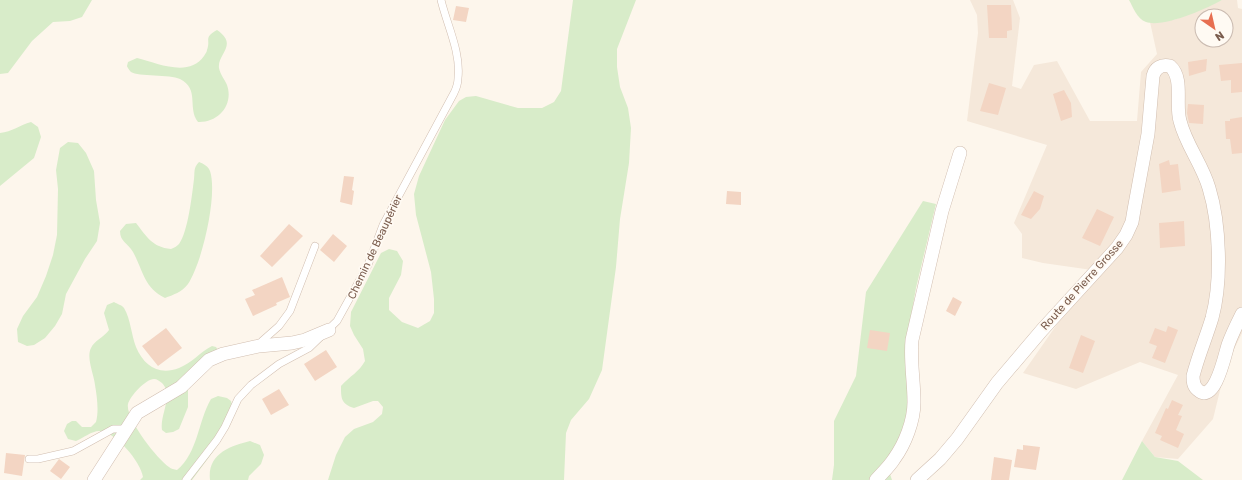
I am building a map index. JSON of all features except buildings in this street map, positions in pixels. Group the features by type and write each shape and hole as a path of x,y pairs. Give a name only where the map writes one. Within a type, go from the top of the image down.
{"street":[{"name":"Route de Pierre Grosse","path":"917,480 940,459 1006,372 1117,248 1126,235 1132,222 1146,148 1153,76 1160,66 1170,66 1176,74 1180,122 1207,182 1216,225 1218,263 1216,294 1212,318 1193,376 1193,383 1198,391 1204,393 1208,392 1219,376 1228,345 1242,314"},
{"path":"876,480 894,460 904,444 911,423 914,403 912,340 942,211 960,153"},
{"path":"94,480 126,429 140,410 181,387 209,360 223,354 259,346 292,343 305,340 329,330"}],"lane":[{"name":"Chemin de Beaupérier","path":"186,480 217,440 238,399 279,364 309,348 329,330 337,321 368,265 383,225 454,94 458,79 456,50 441,0"},
{"path":"259,346 262,341 279,326 290,311 315,246"},
{"path":"29,459 38,459 73,451 113,429 126,429"}],"shaded area":[{"path":"970,0 1013,0 1020,18 1012,86 1021,89 1034,65 1057,61 1090,121 1137,121 1141,72 1157,54 1150,22 1155,23 1176,19 1194,12 1194,48 1234,48 1234,8 1203,8 1222,0 1237,0 1238,8 1242,9 1242,333 1226,366 1213,419 1178,459 1155,457 1142,441 1178,375 1140,362 1076,389 1023,373 1060,320 1096,275 1092,270 1043,263 1022,258 1022,234 1014,223 1047,145 967,121 978,33 977,15"}],"green space":[{"path":"0,0 92,0 82,17 70,21 53,22 32,41 8,73 0,74"},
{"path":"573,0 636,0 617,49 617,67 620,87 628,108 631,128 629,163 620,219 616,267 602,370 589,399 571,420 566,433 564,480 328,480 336,455 345,437 354,429 373,422 382,414 383,407 378,401 373,401 354,408 346,405 342,397 341,390 341,386 363,365 365,361 363,349 350,326 351,312 381,253 389,249 397,251 403,261 401,275 389,298 389,310 402,322 418,328 430,321 434,313 431,272 416,215 414,194 419,176 445,120 459,101 466,97 476,96 518,108 542,108 554,102 561,91"},
{"path":"1129,0 1222,0 1206,8 1194,8 1194,13 1184,17 1163,22 1146,22 1140,18"},
{"path":"217,30 223,35 227,45 219,63 219,68 229,92 226,106 223,111 218,116 205,122 198,122 195,117 193,111 192,93 186,83 175,77 135,74 127,67 128,62 137,58 181,68 198,63 207,51 208,39 210,35"},
{"path":"31,122 38,127 41,137 34,158 0,186 0,133"},
{"path":"68,142 78,143 86,153 94,171 96,200 100,223 97,241 85,259 66,294 62,314 55,326 45,338 34,345 27,346 18,342 17,329 23,316 37,297 53,255 57,235 58,189 56,170 60,148"},
{"path":"199,162 206,165 209,169 212,182 210,212 203,245 193,274 186,287 165,298 158,294 148,284 133,252 121,238 120,231 126,224 136,223 154,244 171,249 178,245 185,231 195,170"},
{"path":"923,201 936,204 916,288 906,345 912,398 897,459 890,474 892,480 832,480 834,465 834,421 856,376 866,292"},
{"path":"114,302 124,308 139,354 153,368 165,371 172,370 188,363 212,346 216,347 218,350 190,383 188,389 188,407 179,429 166,433 162,430 162,420 167,396 165,387 157,380 151,380 139,388 128,404 131,419 143,438 164,463 177,470 184,463 194,446 211,399 218,396 227,398 231,401 234,412 232,421 218,445 192,480 140,480 143,477 138,463 126,448 112,436 105,432 96,431 76,441 68,439 64,431 67,424 72,421 76,421 82,427 91,427 96,422 97,399 89,356 94,343 109,330 104,313 107,305"},
{"path":"250,441 260,445 264,455 261,464 249,476 248,480 210,480 212,464 221,453"},
{"path":"1142,441 1155,457 1178,461 1203,480 1122,480"}]}
